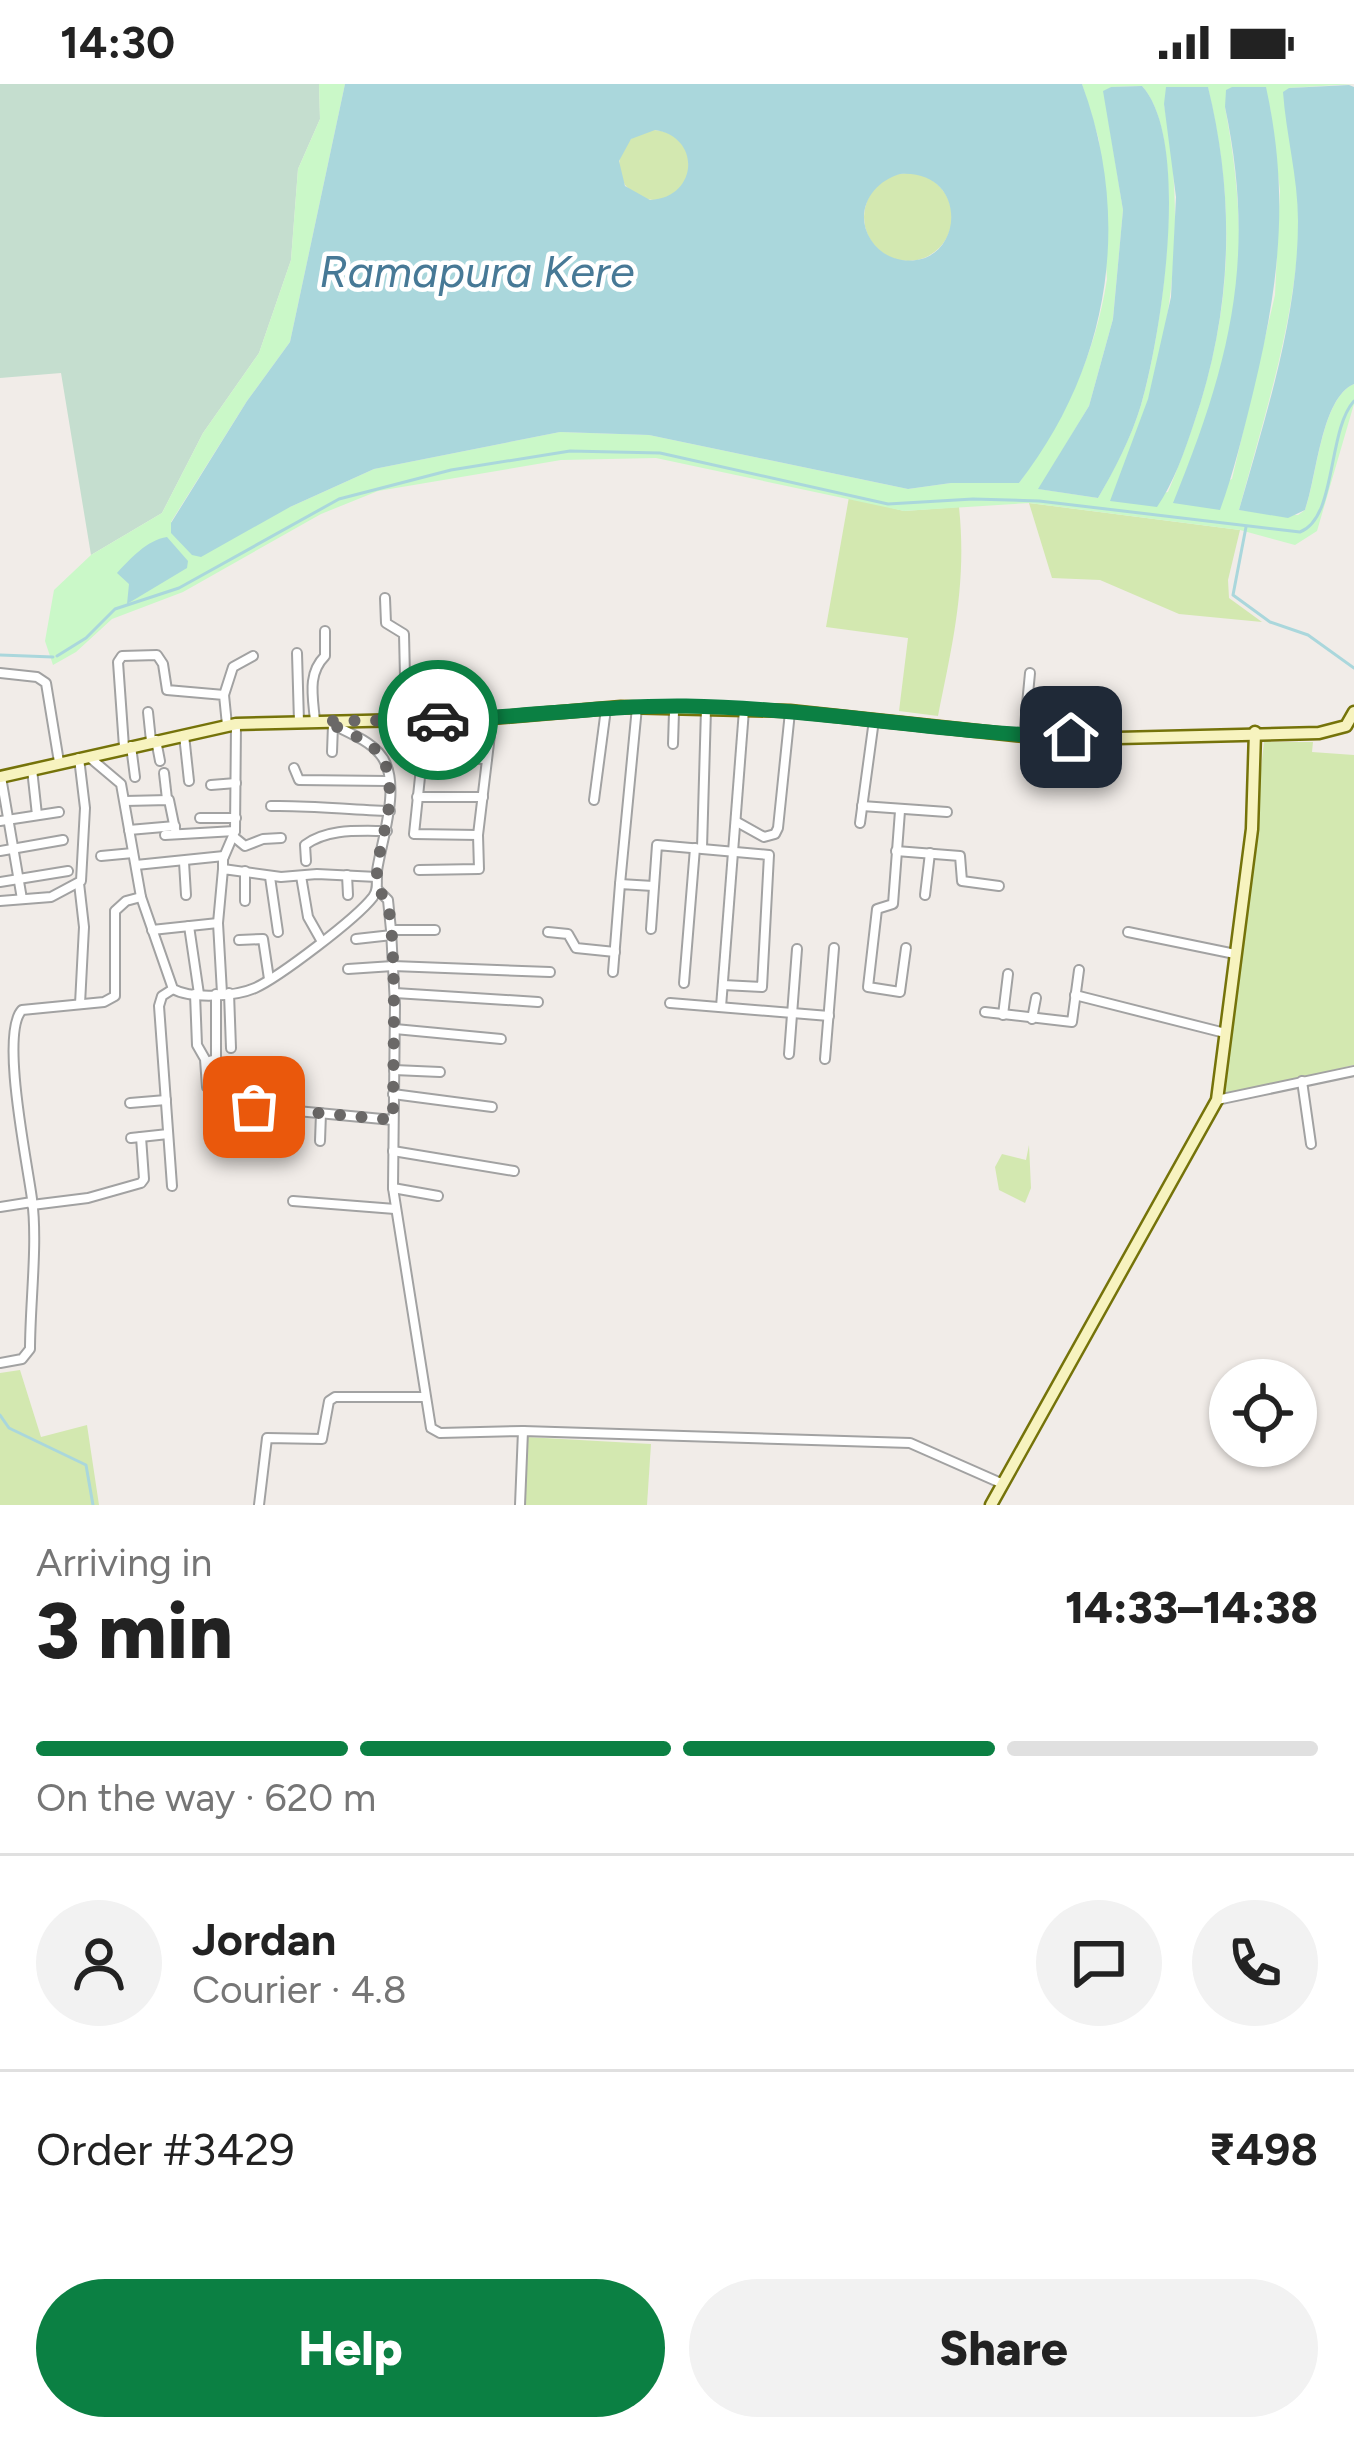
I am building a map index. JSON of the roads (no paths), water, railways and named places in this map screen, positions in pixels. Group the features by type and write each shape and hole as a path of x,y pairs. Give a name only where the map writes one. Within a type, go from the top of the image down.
{"main road":[{"path":"1,777 231,725 492,718 688,706 790,711 1024,736 1118,738 1335,731 1346,726 1354,712"},
{"path":"991,1505 1217,1100 1252,829 1255,732"}],"street":[{"path":"385,598 386,622 404,634 406,720"},
{"path":"325,631 325,656 312,677 332,752"},
{"path":"297,653 299,722"},
{"path":"135,777 118,662 122,656 157,655 167,690 224,695"},
{"path":"231,1048 218,923 224,856 235,834 236,818 231,725 224,695 233,667 253,656"},
{"path":"0,673 38,677 46,683 59,762"},
{"path":"1024,736 1030,674"},
{"path":"653,707 655,712 674,712 686,711 688,706"},
{"path":"613,972 638,707"},
{"path":"684,983 699,848 706,707"},
{"path":"594,800 605,709"},
{"path":"721,1007 744,709"},
{"path":"736,822 764,837 775,834 790,711"},
{"path":"148,712 160,761"},
{"path":"673,744 674,712"},
{"path":"419,870 479,869 478,835 492,718"},
{"path":"426,720 415,836 478,835"},
{"path":"860,824 874,720"},
{"path":"172,1186 162,996 173,989 197,994 248,991 321,940 377,889 390,811 385,763 377,750 324,722"},
{"path":"184,734 189,782"},
{"path":"83,756 120,782 141,897 173,989"},
{"path":"80,1004 83,756"},
{"path":"422,758 488,759"},
{"path":"294,768 298,780 387,781"},
{"path":"32,769 38,815"},
{"path":"164,773 176,830"},
{"path":"1,777 4,820 22,899"},
{"path":"211,785 236,783"},
{"path":"417,797 483,797"},
{"path":"125,801 166,799"},
{"path":"271,806 390,811"},
{"path":"862,806 947,812"},
{"path":"900,811 892,904 877,909 868,987 900,992 906,948"},
{"path":"4,820 59,812"},
{"path":"200,818 236,818"},
{"path":"129,830 235,834"},
{"path":"165,835 176,830"},
{"path":"306,861 305,845 315,838 387,831"},
{"path":"235,834 242,846 281,838"},
{"path":"0,851 64,840"},
{"path":"651,929 657,845 766,854 771,860 762,987 724,986"},
{"path":"896,851 960,856 957,895"},
{"path":"100,856 134,853"},
{"path":"925,895 930,853"},
{"path":"136,865 224,856"},
{"path":"184,862 186,895"},
{"path":"223,869 270,877 377,877"},
{"path":"0,882 68,871"},
{"path":"245,872 245,901"},
{"path":"346,874 347,895"},
{"path":"301,876 308,916 321,940"},
{"path":"270,877 278,932"},
{"path":"960,878 999,886"},
{"path":"0,901 54,897 79,883"},
{"path":"620,884 653,886"},
{"path":"377,889 388,900 392,932 394,1209 427,1418 436,1432 910,1443 1003,1484"},
{"path":"0,1363 29,1354 32,1204 13,1115 8,1028 15,1013 22,1010 104,1002 115,996 115,911 141,897"},
{"path":"152,930 218,923"},
{"path":"189,926 197,1045 206,1062 207,1087"},
{"path":"356,939 435,930"},
{"path":"548,932 568,934 576,948 615,952"},
{"path":"1128,932 1235,954"},
{"path":"239,940 263,939 269,979"},
{"path":"825,1059 834,947"},
{"path":"789,1054 797,949"},
{"path":"348,969 550,971"},
{"path":"985,1012 1072,1022 1079,970"},
{"path":"1003,1015 1008,974"},
{"path":"206,1062 216,1059 222,993"},
{"path":"394,993 538,1002"},
{"path":"1075,995 1225,1033"},
{"path":"1032,1019 1036,998"},
{"path":"670,1003 829,1016"},
{"path":"394,1029 501,1039"},
{"path":"393,1070 440,1072"},
{"path":"1217,1100 1354,1071"},
{"path":"1303,1082 1311,1144"},
{"path":"393,1094 492,1107"},
{"path":"130,1103 166,1100"},
{"path":"253,1134 254,1107 393,1120"},
{"path":"286,1137 288,1110"},
{"path":"320,1141 321,1113"},
{"path":"0,1207 88,1198 141,1183 136,1137 168,1134"},
{"path":"393,1151 514,1171"},
{"path":"393,1188 437,1196"},
{"path":"293,1201 394,1209"},
{"path":"260,1505 268,1438 322,1439 329,1401 334,1397 424,1397"},
{"path":"520,1505 523,1431"}],"water":[{"name":"Ramapura Kere","path":"345,84 1082,84 1098,136 1108,240 1092,342 1050,438 1019,483 951,483 908,489 649,435 560,432 374,469 290,507 201,557 192,555 171,533 171,523 290,342","holes":["655,130 681,144 688,167 678,189 650,200 625,186 619,161 631,139","900,174 923,177 949,201 948,235 938,250 923,259 888,256 866,229 868,200 881,184"]},
{"path":"1142,86 1157,113 1169,193 1163,289 1141,405 1098,498 1038,489 1089,406 1113,319 1123,210 1103,91"},
{"path":"1166,87 1208,87 1223,172 1226,256 1207,381 1182,456 1157,507 1110,501 1148,399 1171,297 1176,197"},
{"path":"1266,87 1278,166 1278,241 1262,354 1220,510 1173,503 1210,403 1232,309 1238,213 1225,107 1226,90"},
{"path":"1354,87 1354,384 1343,392 1327,421 1305,510 1288,518 1239,510 1278,367 1297,257 1297,205 1283,92"},
{"path":"167,537 188,561 187,568 127,604 129,584 117,573 146,546"}],"waterway":[{"path":"57,656 86,638 115,609 179,588 339,499 451,470 570,451 660,453 888,504 1039,501 1300,532 1320,510 1339,432 1354,401"},
{"path":"1246,527 1233,595 1270,622 1308,635 1354,668"},
{"path":"0,655 53,657"},
{"path":"0,1415 9,1428 86,1465 93,1505"}]}
